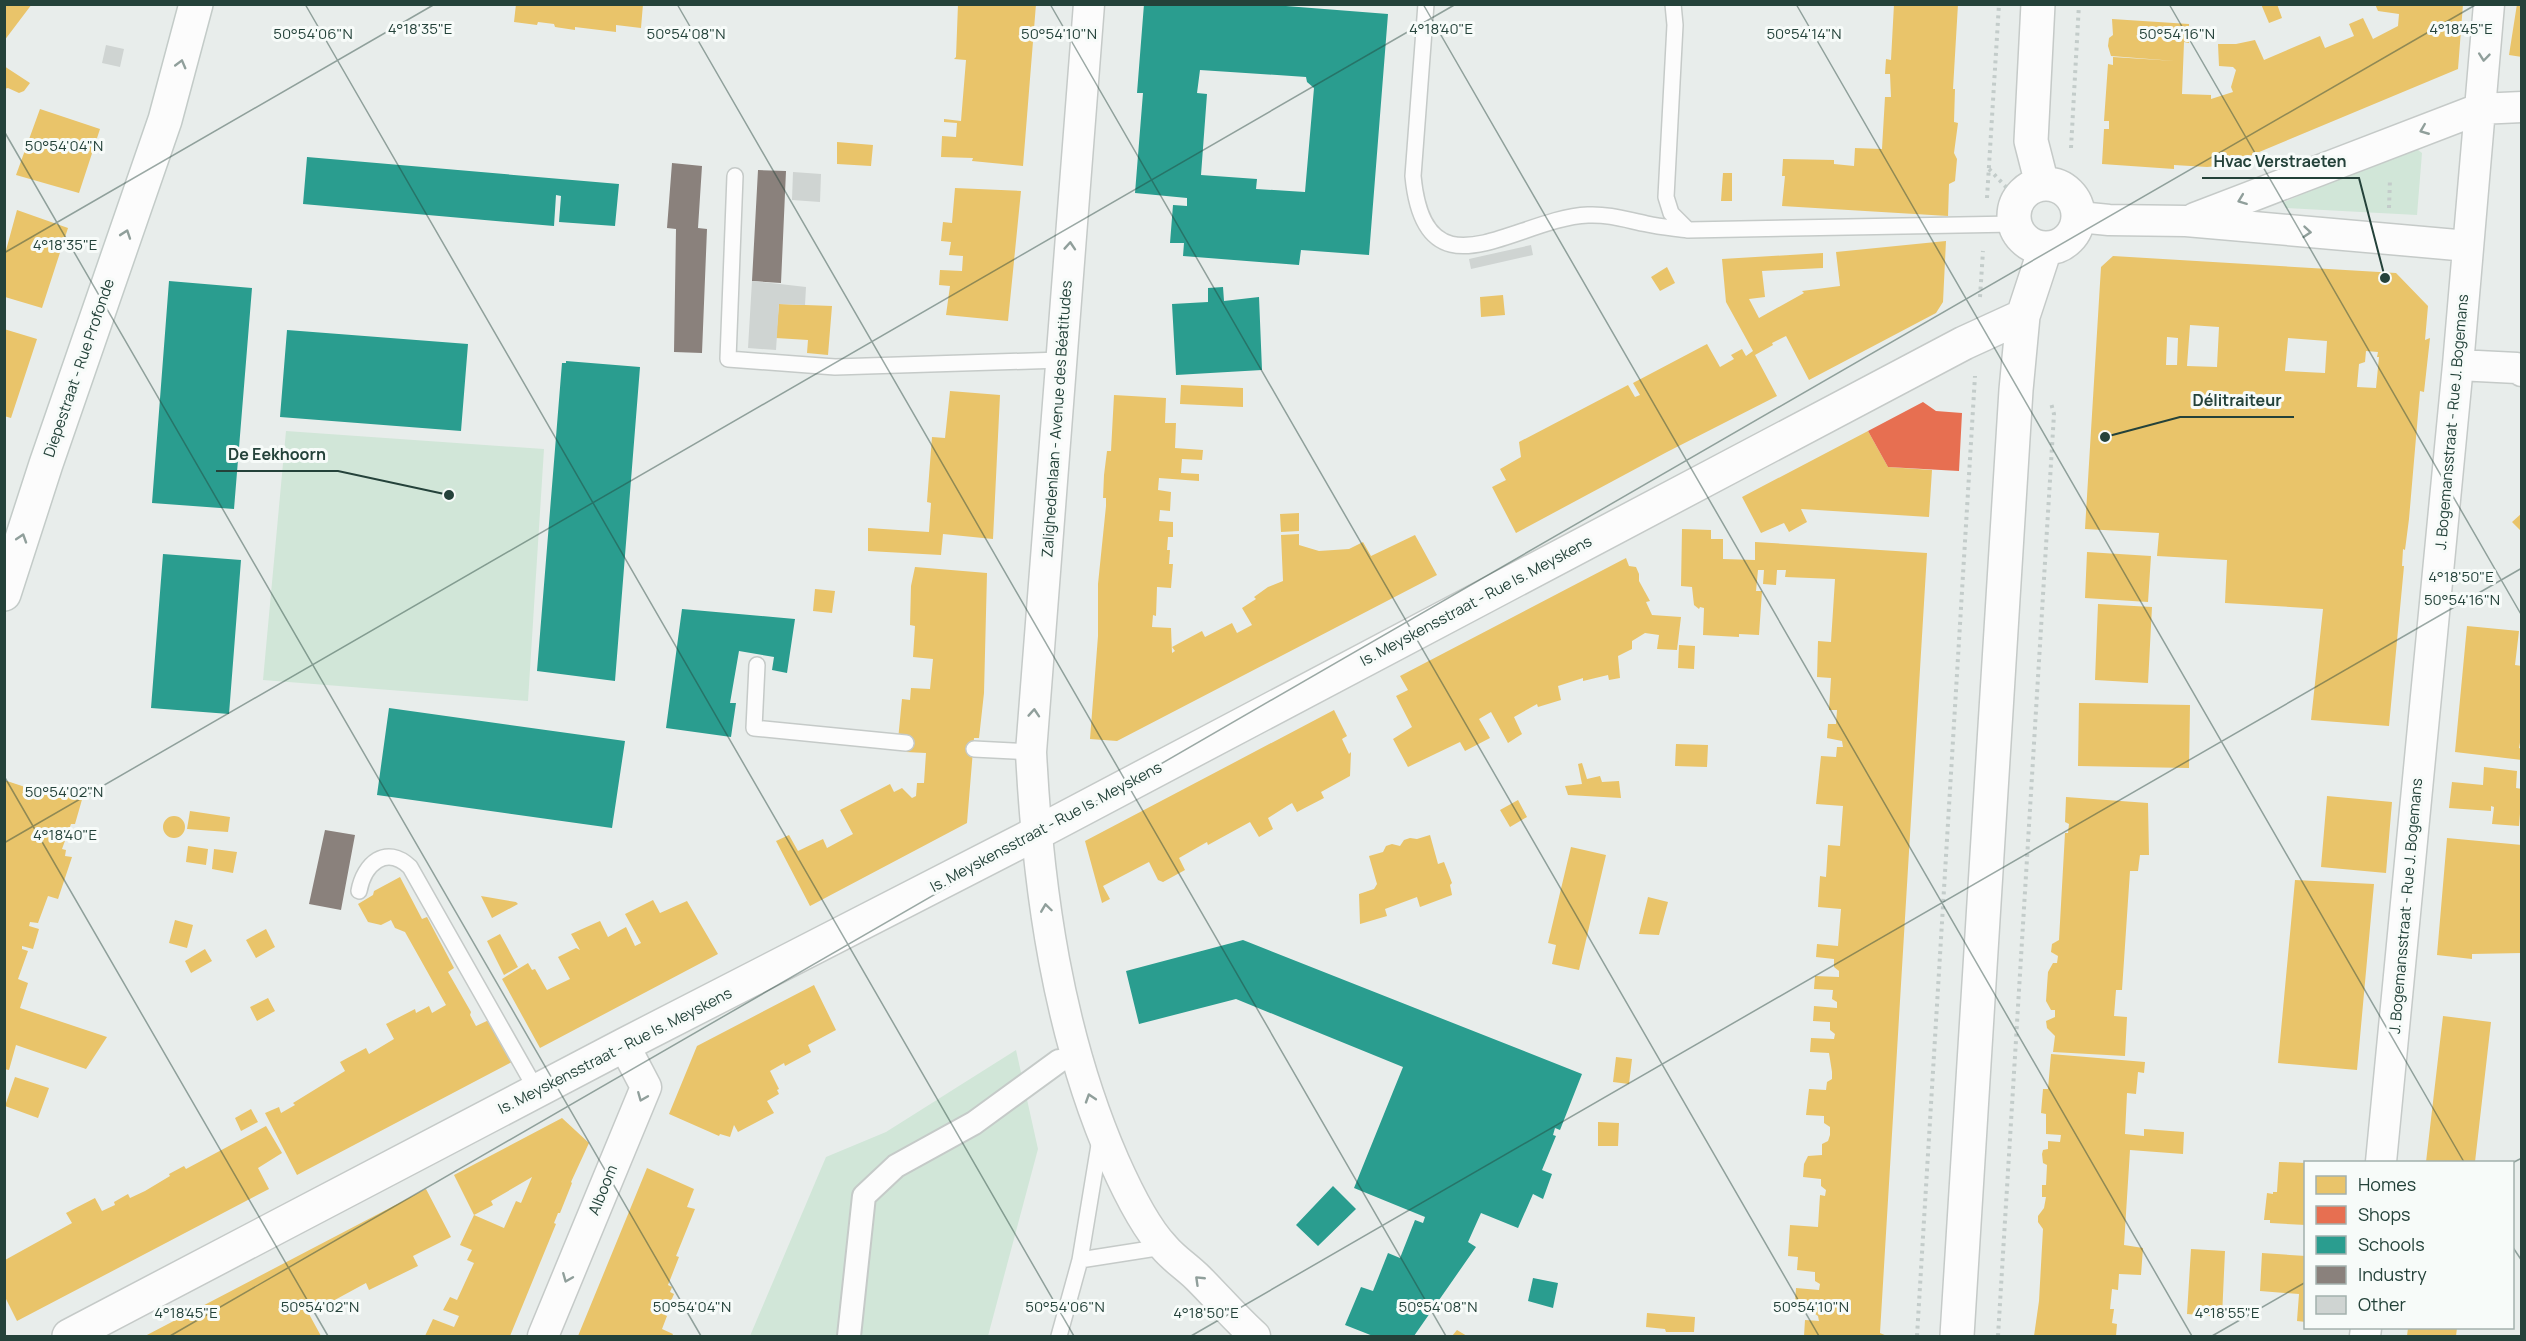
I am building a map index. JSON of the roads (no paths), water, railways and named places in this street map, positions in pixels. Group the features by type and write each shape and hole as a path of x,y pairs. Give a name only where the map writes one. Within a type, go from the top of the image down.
{"street":[{"name":"Diepestraat - Rue Profonde","path":"4,594 46,464 165,120 196,4"},
{"name":"Zalighedenlaan - Avenue des Béatitudes","path":"1089,4 1031,752 1035,834 1053,957 1077,1055 1101,1132 1127,1191 1163,1247 1198,1278 1255,1336"},
{"path":"2038,4 2031,141 2042,184"},
{"name":"J. Bogemansstraat - Rue J. Bogemans","path":"2381,1161 2458,365 2489,4"},
{"path":"2186,221 2479,109 2522,107"},
{"path":"2042,184 2061,188 2070,194 2077,205 2079,217 2072,236 2064,243 2045,249 2035,247 2000,225 2014,213 2022,195 2042,184"},
{"path":"2079,217 2109,220 2186,221 2468,246"},
{"path":"1957,1336 2016,390 2023,316 2045,249"},
{"name":"Is. Meyskensstraat - Rue Is. Meyskens","path":"69,1336 624,1045 1035,834 1977,336 2023,316"},
{"path":"2458,365 2522,370"},
{"name":"Alboom","path":"543,1336 646,1087 624,1045"},
{"path":"849,1336 864,1196 896,1166 974,1123 1059,1061"}],"lane":[{"path":"1426,4 1413,176 1415,202 1433,234 1448,244 1465,248 1498,240 1556,219 1587,215 1617,216 1648,225 1688,230 2000,225"},
{"path":"1672,4 1675,25 1666,197 1671,213 1688,230"},
{"path":"735,176 728,359 835,367 1061,360"},
{"path":"758,665 754,728 906,743"},
{"path":"974,749 1031,752"},
{"path":"359,891 370,865 382,858 391,856 403,860 410,867 537,1091"},
{"path":"1059,1336 1080,1260 1101,1132"},
{"path":"1080,1260 1163,1247"}],"place":[{"name":"Hvac Verstraeten","path":"2385,278"},
{"name":"Délitraiteur","path":"2105,437"},
{"name":"De Eekhoorn","path":"449,495"}]}
